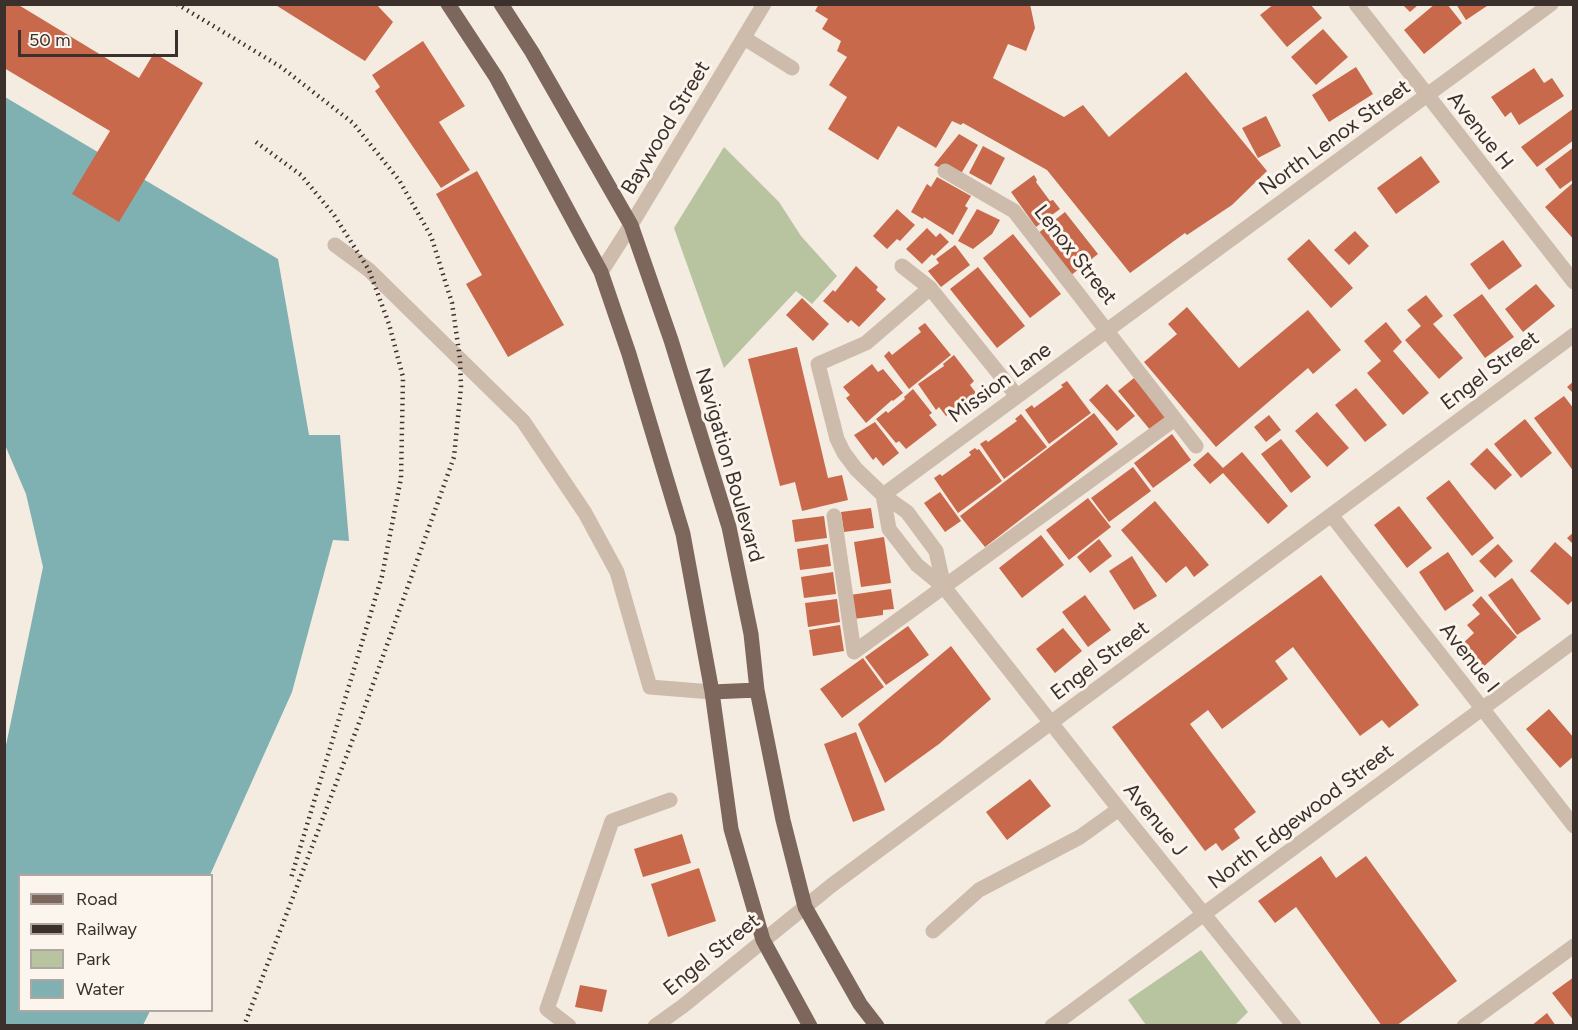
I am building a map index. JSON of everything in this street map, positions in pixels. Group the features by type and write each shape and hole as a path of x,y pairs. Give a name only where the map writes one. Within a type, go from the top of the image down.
{"main road":[{"path":"448,4 495,77 601,272 629,354 683,534 712,692 731,829 763,940 810,1026"},
{"name":"Navigation Boulevard","path":"501,4 532,52 631,225 671,340 729,527 751,634 757,690 783,820 805,907 860,1004 877,1026"},
{"path":"712,692 757,690"}],"street":[{"name":"Baywood Street","path":"601,272 764,4"},
{"name":"Avenue H","path":"1356,4 1574,282"},
{"name":"North Lenox Street","path":"1142,304 1551,4"},
{"path":"744,38 792,68"},
{"name":"Lenox Street","path":"945,171 1014,211 1108,331"},
{"path":"335,245 369,270 523,422 585,513 617,572 650,687 712,692"},
{"path":"902,266 930,288 1017,396"},
{"path":"930,288 866,343 818,364 840,446 856,469 883,495 907,512 936,550 944,587"},
{"name":"Mission Lane","path":"883,495 1142,304"},
{"path":"1108,331 1196,446"},
{"name":"Engel Street","path":"655,1026 805,907 1574,336"},
{"path":"834,516 854,652 1175,419"},
{"path":"883,495 890,529 917,565 944,587"},
{"name":"Avenue I","path":"1332,516 1574,826"},
{"name":"Avenue J","path":"944,587 1294,1026"},
{"name":"North Edgewood Street","path":"1052,1026 1574,641"},
{"path":"569,1026 547,1009 612,821 670,800"},
{"path":"933,931 979,890 1080,837 1119,809"},
{"path":"1464,1026 1574,946"}],"green space":[{"path":"724,147 779,202 801,236 837,276 812,304 796,291 724,368 674,228"},
{"path":"1201,950 1248,1012 1235,1025 1146,1025 1128,1000"}],"water":[{"path":"5,97 278,259 309,435 340,435 349,541 333,540 292,692 210,874 18,874 18,1012 150,1012 143,1025 5,1026 5,750 43,567 26,494 5,445"}],"building":[{"path":"4,4 17,4 139,78 154,53 203,83 119,222 72,194 110,131 4,68"},
{"path":"274,4 376,4 393,22 365,61"},
{"path":"819,4 1030,4 1035,28 1026,51 1008,44 993,78 1064,117 1083,105 1109,137 1186,72 1267,171 1232,205 1187,235 1185,233 1130,273 1047,170 963,123 961,125 952,121 936,148 898,126 878,160 828,129 847,97 829,85 847,57 837,51 841,41 822,29 828,19 815,11"},
{"path":"1274,4 1310,4 1322,18 1287,47 1260,15"},
{"path":"1435,4 1447,4 1462,23 1424,54 1404,30"},
{"path":"1456,4 1490,4 1466,20"},
{"path":"1403,5 1418,5 1410,12"},
{"path":"1323,29 1348,57 1316,85 1291,57"},
{"path":"423,41 465,106 439,122 470,170 441,188 375,91 380,87 372,75"},
{"path":"1356,67 1373,94 1329,122 1312,95"},
{"path":"1534,68 1544,83 1552,78 1564,96 1519,125 1511,112 1505,117 1491,97"},
{"path":"1574,108 1574,140 1537,167 1521,147"},
{"path":"1266,116 1281,146 1258,158 1242,128"},
{"path":"959,134 978,145 959,177 934,165"},
{"path":"983,146 1005,158 991,185 969,173"},
{"path":"1574,147 1574,179 1560,189 1545,169"},
{"path":"1421,156 1440,182 1396,214 1377,188"},
{"path":"477,171 564,325 508,357 466,284 482,275 436,194"},
{"path":"1034,175 1036,182 1050,201 1053,200 1060,209 1036,227 1011,192"},
{"path":"937,177 971,196 965,206 968,208 953,235 924,217 923,219 911,212 927,184 931,187"},
{"path":"1574,182 1574,240 1545,207"},
{"path":"897,209 915,225 900,241 897,239 887,249 873,236"},
{"path":"977,209 1000,220 992,234 973,249 958,241"},
{"path":"1065,212 1098,254 1070,276 1037,234"},
{"path":"927,228 936,237 940,233 949,242 922,264 906,249"},
{"path":"1355,231 1369,246 1349,265 1334,250"},
{"path":"1013,234 1061,294 1030,318 983,258"},
{"path":"1309,239 1353,288 1331,308 1287,259"},
{"path":"1503,240 1522,266 1489,290 1470,264"},
{"path":"955,245 970,265 941,287 928,271 939,263 936,259"},
{"path":"856,266 878,287 876,290 886,299 859,327 851,320 848,323 823,301 833,290 835,292"},
{"path":"978,267 1025,326 997,348 950,289"},
{"path":"1536,284 1555,306 1523,332 1505,309"},
{"path":"1482,294 1514,337 1485,358 1453,315"},
{"path":"1426,295 1443,316 1433,324 1463,358 1439,379 1405,340 1421,326 1407,310"},
{"path":"802,298 829,324 813,341 786,315"},
{"path":"1187,307 1239,368 1308,310 1341,350 1313,374 1308,368 1216,447 1144,362 1177,334 1168,324"},
{"path":"1386,322 1402,342 1393,351 1429,393 1403,415 1367,373 1381,361 1364,341"},
{"path":"925,323 951,355 909,389 884,356 889,351 892,355 921,332 918,328"},
{"path":"797,347 828,478 842,475 848,500 802,511 795,482 780,486 748,359"},
{"path":"954,355 974,381 970,385 976,393 946,416 939,407 936,410 918,384 944,366 943,364"},
{"path":"872,364 878,372 883,369 903,393 866,423 846,398 850,395 843,387"},
{"path":"1134,378 1167,419 1151,431 1118,391"},
{"path":"1067,381 1091,413 1049,444 1025,410 1032,405 1034,408 1063,387 1061,385"},
{"path":"1574,381 1574,394 1567,387"},
{"path":"1107,384 1135,416 1117,431 1089,400"},
{"path":"1356,388 1387,425 1365,442 1335,405"},
{"path":"913,389 932,413 929,415 937,425 906,449 899,441 896,443 876,419 886,411 888,413"},
{"path":"1564,396 1574,409 1574,472 1534,418"},
{"path":"1317,412 1349,448 1327,467 1295,431"},
{"path":"1094,413 1118,444 985,547 960,516"},
{"path":"1021,414 1047,447 1004,479 980,444 986,440 988,442 1017,421 1015,419"},
{"path":"1269,415 1281,430 1266,442 1254,427"},
{"path":"1525,419 1552,453 1521,478 1494,444"},
{"path":"875,422 899,453 883,466 876,457 873,460 854,435"},
{"path":"1172,434 1191,460 1153,488 1134,463"},
{"path":"1281,439 1311,477 1291,493 1261,454"},
{"path":"975,448 979,449 1002,481 958,513 934,478 940,474 942,476 971,455 969,452"},
{"path":"1487,448 1512,475 1495,490 1470,464"},
{"path":"1208,452 1223,468 1242,452 1288,506 1268,524 1223,473 1210,484 1193,465"},
{"path":"1133,467 1151,491 1109,522 1091,498"},
{"path":"1449,480 1494,538 1472,556 1426,498"},
{"path":"940,492 961,521 945,532 924,503"},
{"path":"1088,498 1111,527 1069,560 1046,530"},
{"path":"1155,501 1209,565 1194,577 1186,566 1166,583 1121,530"},
{"path":"1399,506 1432,548 1407,568 1374,525"},
{"path":"871,508 874,528 844,532 841,512"},
{"path":"824,516 827,538 795,542 792,520"},
{"path":"1574,532 1574,545 1567,538"},
{"path":"1041,535 1064,565 1022,598 999,568"},
{"path":"884,537 891,583 861,587 854,542"},
{"path":"1099,539 1112,556 1090,573 1077,557"},
{"path":"1555,542 1574,559 1574,599 1568,605 1530,571"},
{"path":"828,544 831,566 800,570 797,549"},
{"path":"1498,544 1513,561 1495,578 1479,561"},
{"path":"1448,552 1474,591 1445,611 1419,572"},
{"path":"1132,556 1157,596 1134,610 1109,571"},
{"path":"833,572 836,594 804,598 801,577"},
{"path":"1321,575 1419,705 1389,728 1382,720 1360,736 1293,647 1275,661 1288,679 1222,729 1208,710 1190,724 1256,812 1234,829 1240,838 1222,851 1216,843 1205,851 1112,727"},
{"path":"1512,578 1541,619 1517,635 1488,595"},
{"path":"891,589 894,609 883,610 883,615 854,619 850,595"},
{"path":"1085,595 1111,630 1088,647 1062,612"},
{"path":"1481,596 1517,637 1482,668 1462,644 1474,633 1467,625 1480,614 1472,605"},
{"path":"837,599 840,622 808,627 805,603"},
{"path":"840,625 844,651 813,656 809,630"},
{"path":"908,626 929,655 886,685 865,657"},
{"path":"1063,628 1082,651 1055,673 1036,649"},
{"path":"951,646 991,699 939,744 885,783 858,724"},
{"path":"863,658 884,687 842,718 820,689"},
{"path":"1549,709 1574,738 1574,756 1560,768 1526,729"},
{"path":"856,732 885,810 853,822 824,744"},
{"path":"1030,779 1051,806 1007,840 986,812"},
{"path":"682,834 691,863 643,877 634,849"},
{"path":"1321,856 1336,878 1366,856 1457,981 1396,1026 1382,1026 1296,907 1275,923 1258,901"},
{"path":"699,868 716,921 668,937 651,884"},
{"path":"1574,977 1574,1021 1552,993"},
{"path":"580,985 607,990 602,1012 575,1007"},
{"path":"1547,1013 1556,1026 1531,1026"}],"railway":[{"path":"177,4 281,67 353,123 399,180 431,236 452,303 460,359 461,387 454,457 362,715 244,1026"},
{"path":"256,142 301,175 334,215 369,270 389,324 403,377 401,478 382,576 291,878"}]}
